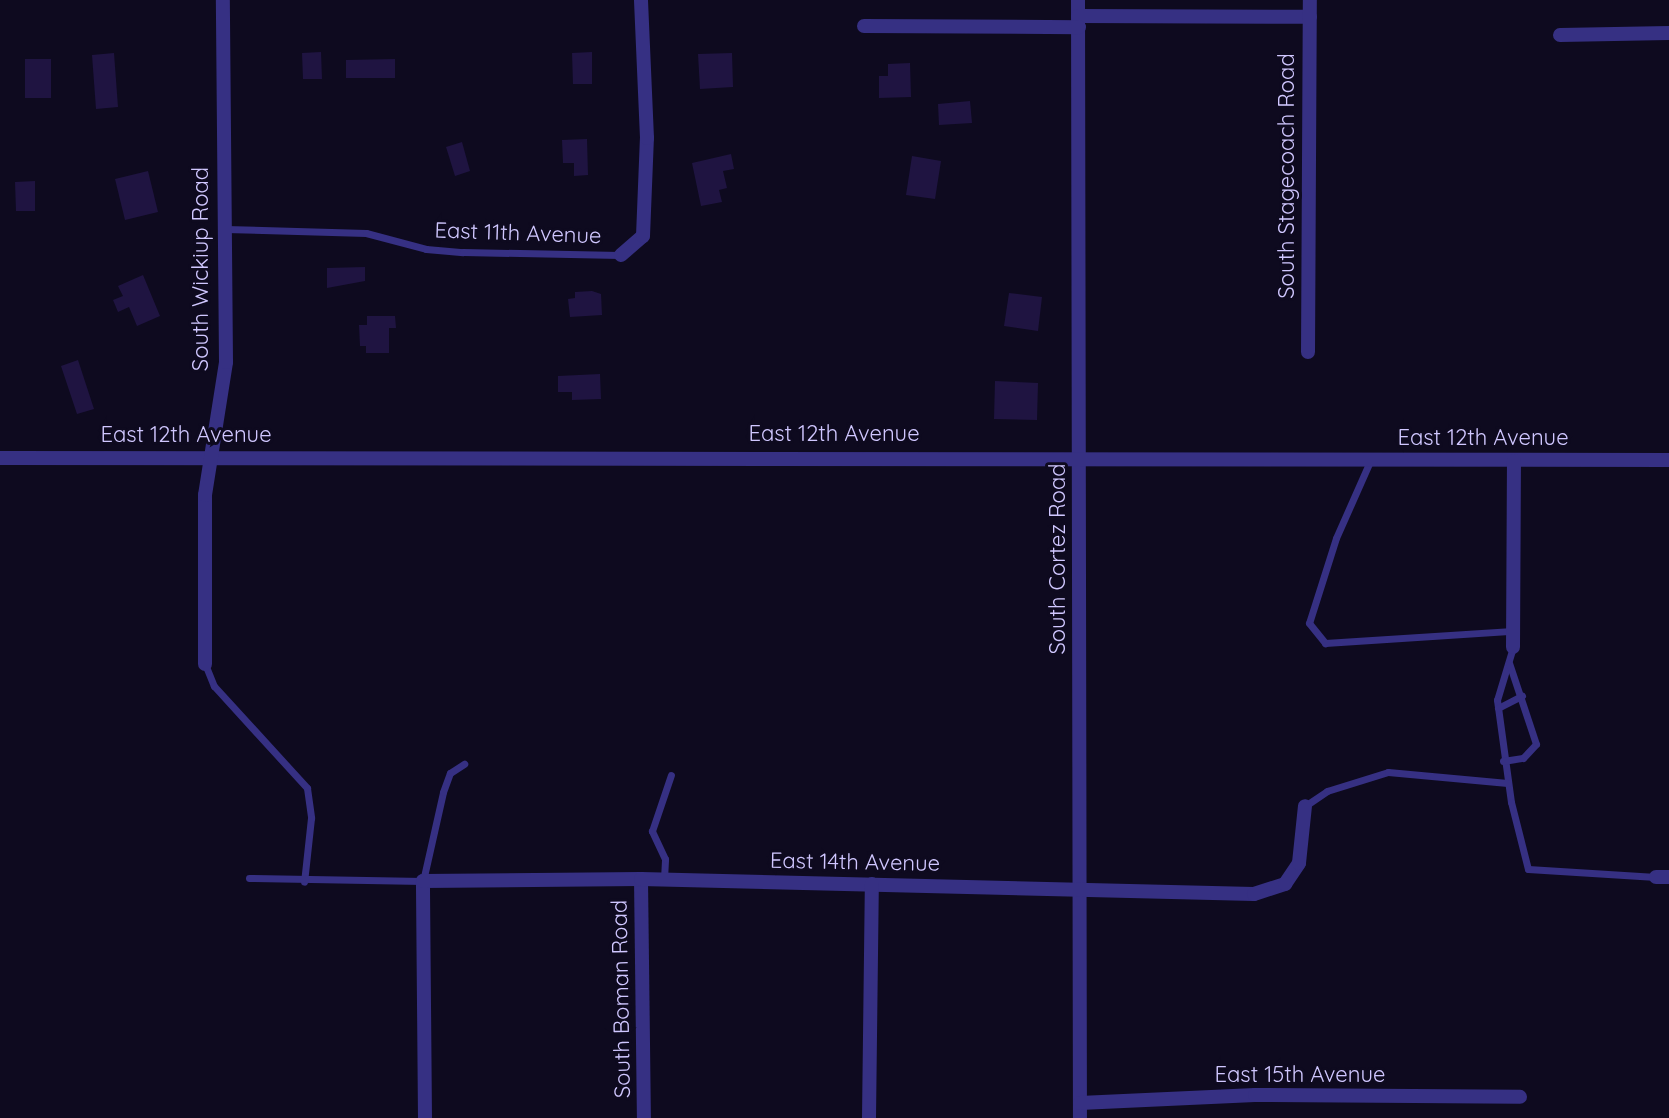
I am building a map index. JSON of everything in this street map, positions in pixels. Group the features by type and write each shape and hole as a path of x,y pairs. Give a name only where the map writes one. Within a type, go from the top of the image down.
{"street":[{"name":"South Wickiup Road","path":"205,664 205,495 226,362 223,0"},
{"path":"621,255 643,236 647,138 641,0"},
{"name":"South Cortez Road","path":"1078,0 1080,1110"},
{"name":"South Stagecoach Road","path":"1308,352 1310,0"},
{"path":"864,26 1310,17"},
{"path":"1560,35 1669,33"},
{"name":"East 12th Avenue","path":"0,458 1079,456 1669,460"},
{"path":"1511,647 1514,461"},
{"name":"East 14th Avenue","path":"423,881 664,879 1254,894 1285,884 1299,863 1305,806"},
{"name":"South Boman Road","path":"641,879 644,1118"},
{"path":"423,881 425,1118"},
{"path":"869,1118 872,884"},
{"name":"East 15th Avenue","path":"1080,1110 1255,1095 1520,1097"}],"lane":[{"name":"East 11th Avenue","path":"225,229 366,233 451,251 621,255"},
{"path":"1371,459 1336,538 1309,623 1325,643 1511,647"},
{"path":"1503,761 1523,758 1536,744 1511,647"},
{"path":"1511,647 1498,708 1507,783 1528,869 1663,877"},
{"name":"South Wickiup Road","path":"205,664 214,686 307,788 311,818 304,882"},
{"path":"1498,708 1522,696"},
{"path":"249,878 304,882 423,881 443,792 450,773 464,764"},
{"path":"1305,806 1327,791 1388,772 1507,783"},
{"path":"664,879 665,859 652,831 671,775"}],"building":[{"path":"321,52 322,79 303,79 302,53"},
{"path":"592,52 592,84 573,84 572,53"},
{"path":"114,53 118,107 96,109 92,55"},
{"path":"732,53 733,87 700,89 698,54"},
{"path":"25,59 51,59 51,98 25,98"},
{"path":"395,59 395,78 346,78 346,60"},
{"path":"910,63 911,97 879,98 879,76 888,76 888,64"},
{"path":"970,101 972,123 939,125 938,104"},
{"path":"587,139 588,175 574,176 574,163 563,163 562,140"},
{"path":"462,142 470,171 455,176 446,147"},
{"path":"731,154 734,169 723,171 727,188 719,190 722,202 701,206 692,163"},
{"path":"912,156 941,161 935,199 906,195"},
{"path":"148,171 158,212 125,220 115,179"},
{"path":"35,181 35,211 16,211 15,182"},
{"path":"365,267 365,281 327,288 327,268"},
{"path":"143,275 160,316 137,326 129,307 118,312 113,300 123,296 118,286"},
{"path":"575,292 601,294 602,315 570,317 568,299 575,298"},
{"path":"1009,293 1042,297 1038,331 1004,326"},
{"path":"367,316 395,316 396,328 389,328 389,353 366,353 366,346 360,346 359,325 367,325"},
{"path":"78,360 94,409 77,414 61,366"},
{"path":"600,374 601,399 572,400 572,392 558,392 558,376"},
{"path":"995,381 1038,383 1037,420 994,419"}]}
